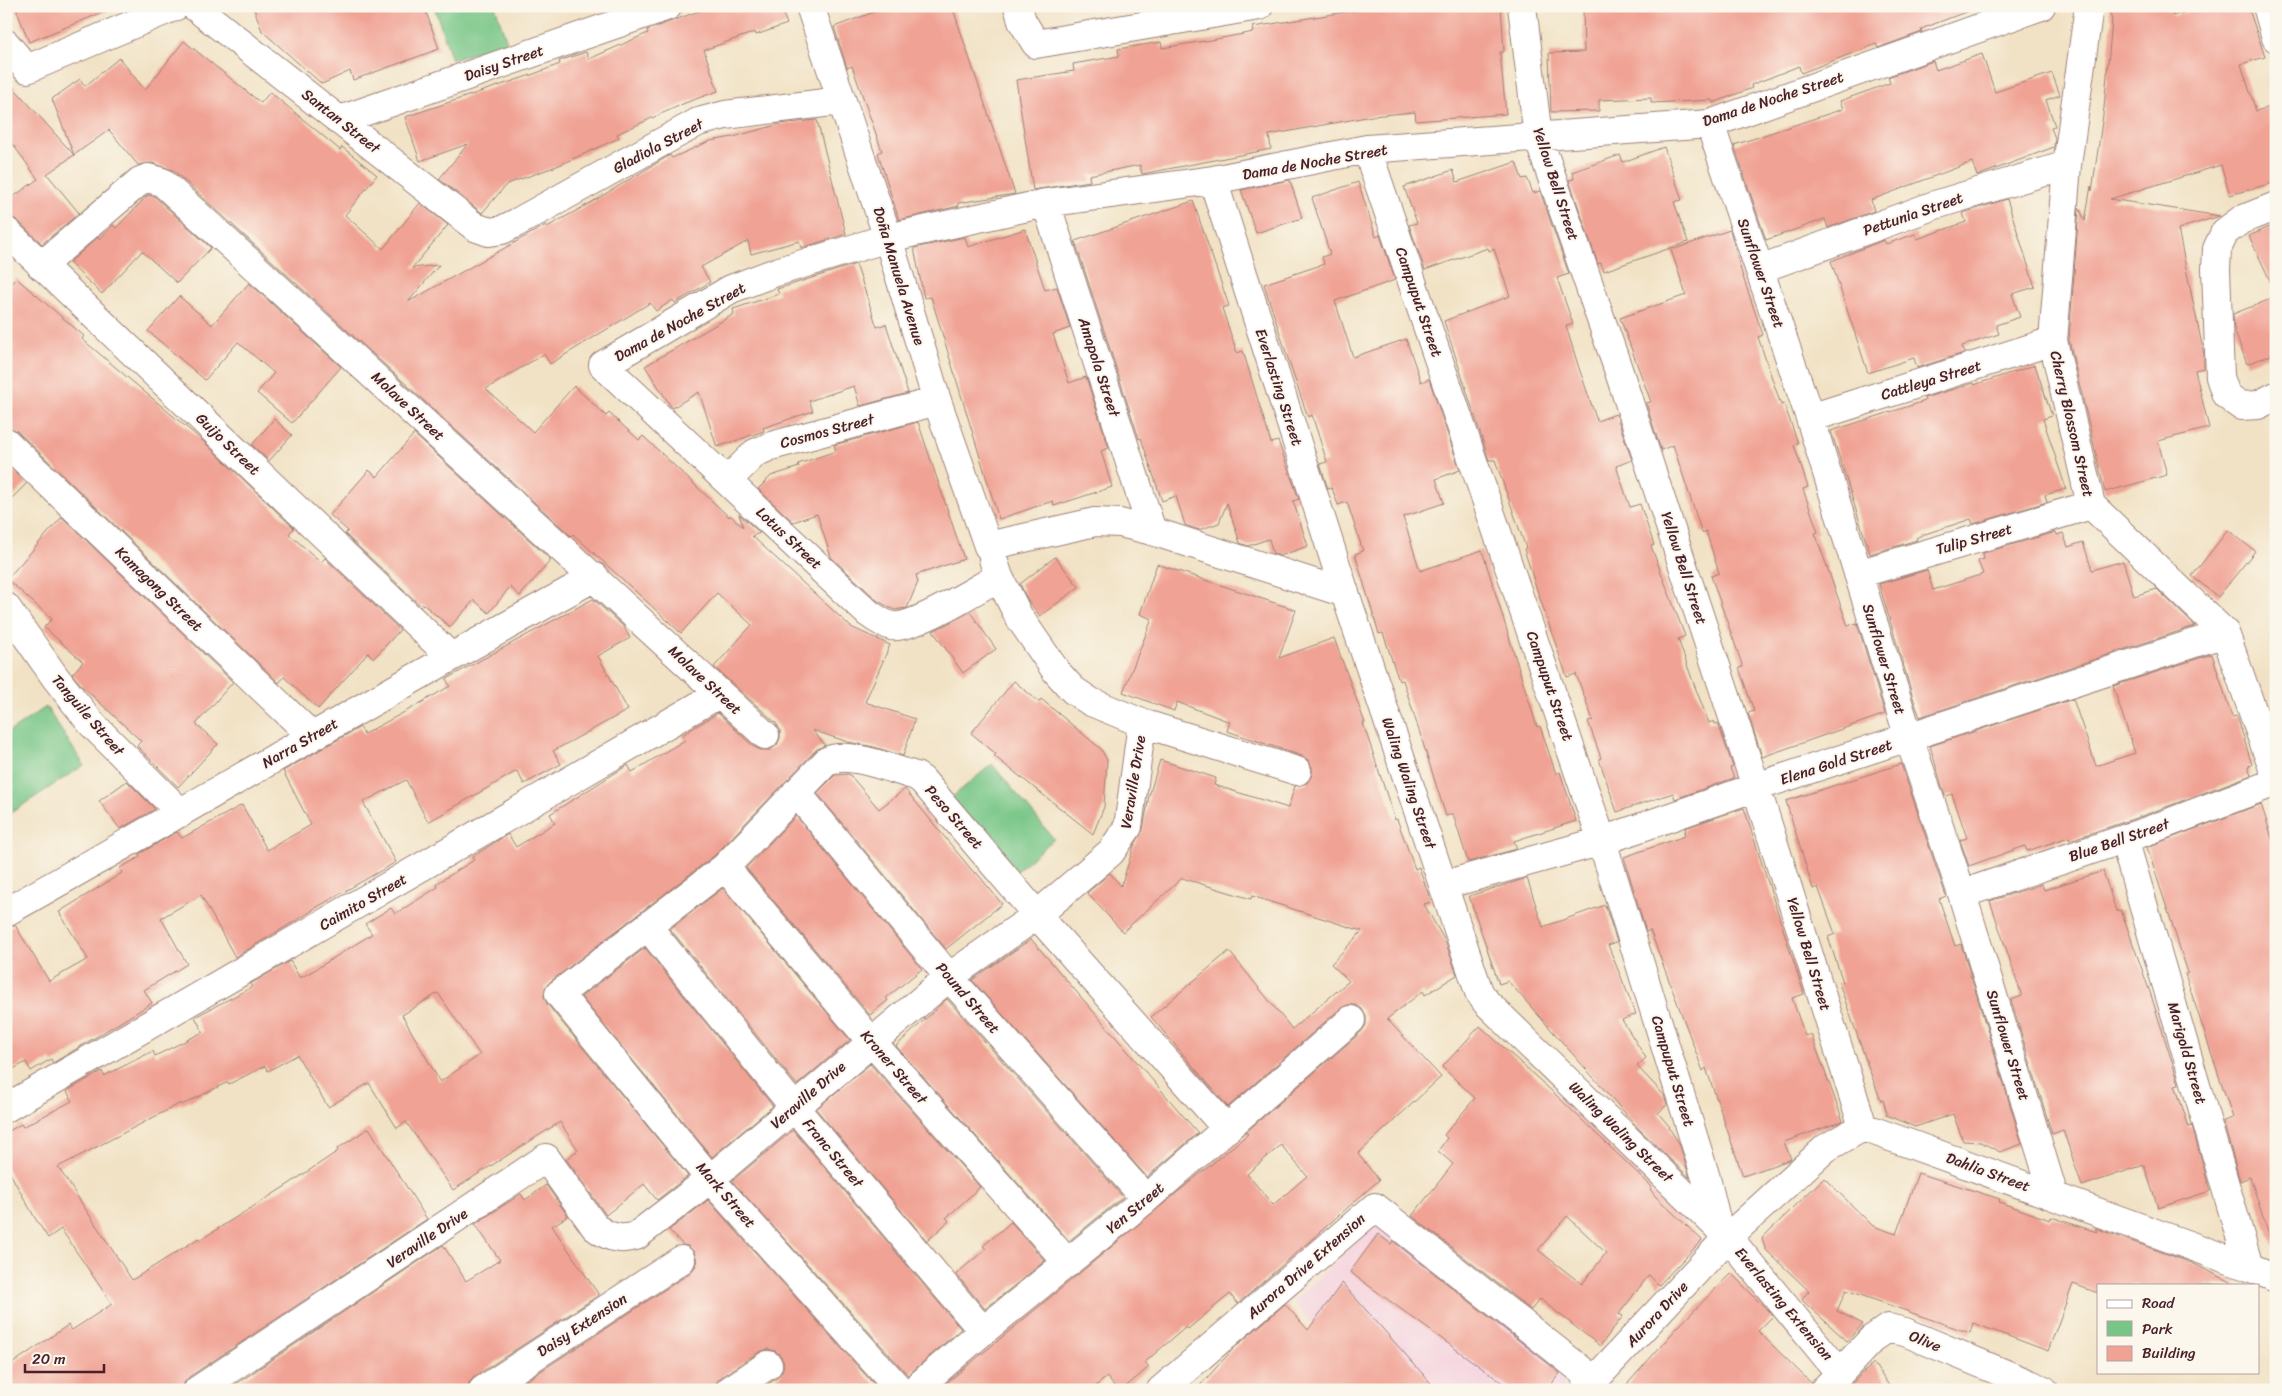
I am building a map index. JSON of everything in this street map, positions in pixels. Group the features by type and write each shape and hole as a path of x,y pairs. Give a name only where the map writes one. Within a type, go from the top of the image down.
{"street":[{"path":"6,44 27,69 176,6"},
{"name":"Santan Street","path":"194,6 464,219 475,227 489,232"},
{"name":"Doña Manuela Avenue","path":"810,6 888,238 937,400 988,546"},
{"path":"1018,6 1022,21 1036,44 1259,6"},
{"name":"Yellow Bell Street","path":"1522,6 1538,137 1615,360 1756,787 1863,1127"},
{"name":"Dama de Noche Street","path":"603,365 731,289 776,272 888,238 1046,203 1213,180 1367,149 1710,124 2041,6"},
{"name":"Cherry Blossom Street","path":"2089,6 2067,165 2053,341 2090,505 2226,633 2276,777"},
{"path":"2267,6 2276,38"},
{"name":"Daisy Street","path":"340,120 653,9"},
{"name":"Gladiola Street","path":"489,232 502,230 516,223 698,122 725,115 841,101"},
{"name":"Sunflower Street","path":"1710,124 1810,418 1909,738 1962,894 2054,1196"},
{"name":"Campuput Street","path":"1367,149 1602,841 1723,1232"},
{"name":"Pettunia Street","path":"1760,269 1935,205 2067,165"},
{"name":"Molave Street","path":"41,266 140,181 148,178 162,182 595,577 765,735"},
{"name":"Everlasting Street","path":"1213,180 1345,594"},
{"name":"Amapola Street","path":"1046,203 1152,530"},
{"path":"2276,206 2241,220 2225,232 2217,249 2216,269 2220,377 2226,395 2241,406 2258,404 2276,396"},
{"name":"Guijo Street","path":"6,231 450,656"},
{"name":"Cattleya Street","path":"1810,418 2053,341"},
{"name":"Lotus Street","path":"603,365 868,613 884,624 894,626 907,625 998,577"},
{"name":"Cosmos Street","path":"728,480 755,453 771,446 937,400"},
{"name":"Kamagong Street","path":"6,442 312,736"},
{"name":"Tulip Street","path":"1858,574 2090,505"},
{"path":"988,546 1095,522 1120,523 1152,530 1345,594"},
{"name":"Veraville Drive","path":"198,1390 546,1158 595,1227 604,1234 614,1238 626,1239 636,1236 710,1179 949,977 1037,914 1111,852 1128,828 1142,723 1091,702 1073,690 1056,671 1019,617 998,577 988,546"},
{"name":"Narra Street","path":"6,912 181,813 450,656 595,577"},
{"name":"Waling Waling Street","path":"1345,594 1479,992 1486,1002 1723,1232"},
{"name":"Tanguile Street","path":"6,607 55,677 91,723 181,813"},
{"name":"Elena Gold Street","path":"1444,885 1602,841 1756,787 2226,633"},
{"name":"Caimito Street","path":"6,1108 719,694"},
{"path":"1142,723 1297,771"},
{"name":"Peso Street","path":"558,994 725,867 819,767 834,757 849,757 916,776 929,787 1037,914 1227,1129"},
{"name":"Blue Bell Street","path":"1962,894 2124,839 2276,782"},
{"name":"Pound Street","path":"796,792 949,977 1146,1199"},
{"name":"Marigold Street","path":"2124,839 2249,1267"},
{"name":"Kroner Street","path":"725,867 871,1042 1068,1263"},
{"name":"Franc Street","path":"648,926 794,1107 983,1331"},
{"name":"Mark Street","path":"558,994 710,1179 900,1390"},
{"name":"Yen Street","path":"914,1390 983,1331 1146,1199 1351,1020"},
{"path":"1723,1232 1826,1148 1863,1127"},
{"name":"Dahlia Street","path":"1863,1127 2276,1278"},
{"name":"Aurora Drive Extension","path":"1161,1390 1375,1207 1590,1385"},
{"name":"Everlasting Extension","path":"1723,1232 1831,1381"},
{"name":"Aurora Drive","path":"1590,1385 1723,1232"},
{"name":"Daisy Extension","path":"483,1390 681,1260"},
{"name":"Olive","path":"1831,1381 1872,1339 1888,1328 1905,1332 2044,1390"},
{"path":"730,1390 768,1364"}],"shaded area":[{"path":"1375,1224 1575,1372 1559,1390 1372,1390 1293,1301"}],"green space":[{"path":"434,6 495,6 507,42 452,60"},
{"path":"46,707 84,765 6,816 6,734"},
{"path":"992,764 1054,839 1014,873 951,798"}],"building":[{"path":"15,6 116,6 116,7 29,42"},
{"path":"253,6 424,6 439,49 353,80 350,71 322,84 262,31"},
{"path":"713,6 780,6 787,24 756,35 755,32 704,50 718,91 685,103 617,134 619,138 557,166 507,184 482,213 439,179 468,144 420,161 405,117 534,74 560,64 559,61 586,52 589,59 648,33 647,30"},
{"path":"890,6 952,6 1015,194 958,203 959,206 899,220 878,153 882,151 852,66 847,68 834,27"},
{"path":"1358,6 1501,6 1504,52 1500,52 1506,114 1416,121 1415,112 1372,116 1269,135 1271,149 1142,174 1140,165 1089,175 1090,181 1033,190 1016,80 1074,71 1073,64 1119,56 1118,49 1161,42 1162,48 1211,40 1254,32 1253,27 1358,10"},
{"path":"1583,6 1976,6 1976,8 1921,29 1922,32 1878,48 1876,44 1801,73 1799,66 1751,85 1752,88 1713,103 1712,100 1651,103 1651,98 1599,100 1599,111 1551,112 1549,53 1584,52"},
{"path":"2108,6 2170,6 2173,16 2206,6 2248,6 2265,57 2241,64 2256,111 2276,105 2276,182 2230,195 2221,165 2110,199 2220,216 2178,229 2204,355 2204,368 2195,370 2209,428 2158,441 2167,475 2105,492 2069,340 2079,207 2085,221 2091,186 2092,191 2104,108 2112,20"},
{"path":"184,41 261,103 270,92 340,150 342,147 377,175 345,215 383,249 420,203 448,225 412,268 439,265 408,302 546,225 547,227 592,202 670,155 672,158 710,141 733,137 780,124 817,120 846,234 801,248 799,241 751,254 748,241 701,267 710,282 675,303 673,300 656,311 650,303 550,364 544,354 486,389 533,432 574,386 606,416 609,413 639,440 643,436 729,517 730,515 743,527 739,514 760,533 752,536 851,627 890,645 865,702 915,719 903,756 874,747 848,742 812,730 825,745 816,750 715,855 550,982 545,988 544,996 547,1004 688,1176 657,1200 644,1184 606,1215 566,1159 578,1150 560,1122 453,1190 406,1122 397,1128 369,1083 328,1107 297,1055 268,1071 265,1066 182,1105 181,1103 58,1167 132,1280 289,1184 369,1128 427,1219 189,1377 184,1383 183,1390 6,1390 6,1368 68,1325 72,1330 112,1304 61,1229 48,1238 35,1218 6,1166 6,1133 21,1124 23,1127 72,1101 67,1091 102,1071 104,1076 153,1051 155,1056 203,1032 195,1017 252,987 250,984 290,961 300,978 316,969 372,934 365,924 391,908 395,914 438,887 436,884 474,860 472,857 508,834 516,847 555,823 550,814 628,765 632,772 685,740 682,735 718,713 754,747 761,750 770,750 777,745 780,738 780,730 776,723 714,667 752,625 717,593 681,633 573,534 571,536 173,170 152,163 138,165 109,130 74,155 52,99 80,79 85,86 119,58 145,90","holes":["438,993 480,1055 440,1082 402,1015"]},
{"path":"1982,54 1995,92 2052,73 2060,95 2046,100 2055,126 2051,128 2055,138 2054,147 1977,176 1972,162 1871,200 1874,211 1828,228 1825,219 1766,240 1734,145 1843,109 1840,101 1890,83 1888,77 1933,61 1936,70"},
{"path":"6,79 74,155 47,174 79,213 42,244 17,220 6,216 6,202 38,179 6,135"},
{"path":"1664,147 1682,200 1674,202 1688,242 1604,271 1601,263 1598,264 1569,180 1574,179 1572,172 1620,155 1623,162"},
{"path":"1516,162 1522,179 1527,178 1533,193 1540,191 1569,274 1557,278 1573,324 1566,326 1578,365 1597,421 1616,414 1632,460 1616,466 1630,507 1640,504 1654,545 1651,546 1685,636 1678,639 1692,679 1709,723 1714,721 1715,724 1718,723 1733,767 1730,768 1734,778 1675,799 1673,793 1617,812 1588,721 1593,720 1576,674 1567,677 1536,587 1524,549 1526,548 1495,460 1489,460 1444,321 1510,296 1494,249 1489,251 1488,248 1425,270 1409,225 1417,223 1404,187 1453,170 1457,182"},
{"path":"1290,180 1302,218 1256,233 1241,190"},
{"path":"1358,182 1376,237 1380,235 1395,280 1335,301 1353,357 1406,339 1421,382 1429,379 1460,470 1436,479 1444,503 1403,517 1420,571 1482,550 1537,727 1540,726 1556,774 1560,772 1576,821 1514,841 1517,849 1468,862 1453,814 1446,816 1403,680 1399,681 1383,633 1379,634 1355,554 1363,551 1347,502 1338,505 1332,488 1328,489 1320,464 1327,462 1312,415 1308,417 1264,284 1324,264 1322,257 1330,254 1312,198"},
{"path":"148,195 154,196 211,248 177,283 142,251 102,294 69,263 98,237 100,239 113,225 116,228"},
{"path":"2007,199 2035,287 2012,294 2020,317 1996,325 1999,334 1962,346 1964,353 1917,368 1914,358 1868,373 1831,261 1884,240 1886,244 1915,234 1917,239 1966,222 1963,213"},
{"path":"1193,201 1229,306 1222,308 1237,353 1243,351 1271,443 1278,441 1299,499 1293,501 1308,546 1280,556 1273,554 1269,539 1248,546 1240,543 1227,503 1219,523 1199,530 1185,525 1176,496 1162,501 1141,438 1139,439 1075,241"},
{"path":"2276,224 2276,293 2249,236"},
{"path":"1025,229 1045,290 1057,287 1070,328 1053,334 1069,383 1086,377 1109,448 1101,451 1112,487 1054,506 1053,501 999,519 931,297 924,298 914,248 965,237 968,247"},
{"path":"1730,230 1742,274 1763,335 1758,337 1781,405 1784,404 1798,443 1794,445 1808,487 1803,489 1818,532 1815,533 1848,626 1857,623 1885,714 1762,757 1748,713 1754,711 1739,668 1743,667 1711,576 1719,573 1706,531 1702,533 1673,445 1661,450 1646,403 1651,402 1620,318 1686,295 1671,250"},
{"path":"856,264 877,327 886,324 908,393 860,406 854,386 809,401 813,411 763,428 764,431 717,447 699,392 672,408 645,366 734,314 733,309 779,294 777,289"},
{"path":"16,278 84,336 82,339 204,442 294,528 289,534 321,562 325,558 400,630 374,658 368,653 318,709 284,677 279,683 17,431 6,427 6,289"},
{"path":"249,283 341,367 292,423 257,393 274,373 238,342 205,380 148,331 179,296 212,325"},
{"path":"2276,297 2276,353 2247,364 2234,329 2233,314"},
{"path":"2035,365 2052,416 2043,419 2066,489 2045,495 2047,502 1973,524 1971,519 1922,535 1916,538 1917,540 1870,554 1831,431 1925,401 1924,398 1974,383 1974,385"},
{"path":"274,419 292,435 269,461 252,445"},
{"path":"918,422 964,559 916,575 918,582 907,608 894,610 878,601 831,557 817,514 793,522 758,489 771,476 799,467 798,464 836,451 834,445"},
{"path":"414,434 551,560 520,596 510,587 489,613 474,600 450,627 423,604 421,606 345,534 348,531 330,515 369,470 377,477"},
{"path":"6,464 27,483 6,504"},
{"path":"62,517 233,682 196,724 218,744 178,787 137,746 141,741 83,687 72,674 83,662 44,627 52,619 7,579"},
{"path":"2228,530 2255,551 2218,597 2192,576"},
{"path":"2056,532 2057,535 2063,533 2068,547 2083,542 2092,570 2123,561 2134,596 2157,589 2195,626 1920,717 1879,584 1927,570 1933,590 1983,574 1978,561 1984,559 1983,553"},
{"path":"1055,557 1079,587 1040,616 1028,601 1020,584"},
{"path":"1157,564 1296,610 1279,658 1334,638 1365,723 1363,723 1395,820 1397,819 1415,869 1419,867 1431,902 1424,904 1446,943 1457,975 1425,995 1423,991 1387,1019 1441,1077 1358,1154 1379,1180 1238,1304 1230,1294 1188,1329 1186,1327 1145,1362 1149,1367 1122,1390 1117,1390 1107,1377 1091,1390 938,1390 1248,1134 1246,1132 1361,1032 1366,1025 1366,1017 1362,1009 1356,1005 1348,1005 1341,1008 1228,1107 1151,1017 1229,951 1292,1029 1349,981 1331,964 1362,931 1252,896 1251,899 1182,878 1123,932 1087,893 1110,873 1121,886 1134,846 1143,830 1149,796 1160,760 1216,778 1214,785 1288,808 1295,786 1307,783 1312,775 1312,767 1308,760 1302,756 1227,731 1230,722 1177,702 1174,711 1123,692 1152,619 1140,614","holes":["1281,1145 1307,1176 1273,1205 1247,1174"]},
{"path":"593,599 624,627 630,638 598,656 628,710 553,751 561,764 524,784 517,771 428,822 406,780 363,802 396,862 235,957 201,895 161,918 187,964 144,990 152,1003 53,1063 51,1059 31,1071 26,1062 6,1073 6,928 15,925 49,981 88,959 59,912 122,873 120,868 140,857 139,854 177,832 182,838 242,805 267,850 311,825 283,771 360,727 364,734 412,708 450,686 446,679"},
{"path":"970,612 996,649 963,673 933,631"},
{"path":"2212,654 2232,717 2237,716 2252,765 2248,766 2251,775 2142,816 2070,840 2069,837 2027,851 2025,846 1969,866 1960,840 1967,838 1952,794 1945,796 1930,746 2073,699 2096,766 2135,753 2113,686"},
{"path":"1014,681 1039,702 1041,699 1101,749 1107,760 1104,807 1093,834 994,756 996,754 971,733"},
{"path":"1901,764 1946,896 1939,899 1955,946 1961,944 2022,1144 2000,1152 1981,1142 1963,1141 1953,1114 1915,1127 1886,1115 1883,1100 1881,1101 1839,983 1843,982 1828,937 1835,934 1818,887 1813,889 1786,801"},
{"path":"849,774 879,809 905,789 1002,904 946,949 817,793 835,775"},
{"path":"127,781 155,809 120,829 99,801"},
{"path":"2261,804 2276,850 2276,1244 2272,1245 2250,1177 2240,1181 2223,1121 2233,1118 2185,974 2188,973 2147,847"},
{"path":"1744,808 1804,994 1792,998 1805,1036 1811,1034 1843,1121 1784,1142 1791,1159 1743,1176 1706,1068 1703,1071 1650,930 1646,932 1624,857 1685,836 1685,828"},
{"path":"796,816 922,969 886,998 888,1000 870,1015 746,868"},
{"path":"2103,871 2116,911 2121,910 2151,995 2179,1084 2175,1085 2189,1127 2192,1126 2210,1191 2158,1208 2144,1165 2082,1186 2063,1130 2052,1134 2011,1000 2022,996 1990,901 2042,884 2044,890"},
{"path":"1527,878 1543,927 1605,905 1617,942 1608,945 1636,1014 1622,1020 1646,1058 1637,1066 1664,1095 1667,1105 1658,1113 1670,1127 1679,1143 1690,1178 1640,1130 1508,981 1499,984 1469,896"},
{"path":"723,888 850,1040 797,1085 670,929"},
{"path":"1031,939 1198,1133 1147,1177 972,980"},
{"path":"645,948 773,1106 712,1157 581,997"},
{"path":"947,999 1123,1197 1069,1241 896,1046"},
{"path":"1480,1026 1556,1095 1652,1187 1650,1189 1656,1197 1702,1240 1659,1285 1649,1275 1619,1314 1623,1316 1600,1346 1540,1299 1531,1310 1412,1216 1453,1164 1438,1151 1447,1138 1444,1135 1475,1098 1442,1067","holes":["1567,1216 1606,1253 1582,1284 1538,1250"]},
{"path":"870,1064 980,1187 946,1218 949,1221 927,1241 816,1109"},
{"path":"793,1130 961,1329 908,1375 732,1181"},
{"path":"1918,1173 2000,1199 1999,1202 2050,1220 2051,1217 2097,1232 2095,1228 2192,1263 2235,1284 2097,1284 2097,1293 2073,1284 2048,1351 1973,1323 1970,1333 1846,1290 1837,1311 1863,1324 1847,1341 1803,1301 1802,1298 1809,1291 1766,1250 1762,1238 1824,1178 1873,1226 1896,1234"},
{"path":"546,1185 568,1216 552,1226 599,1295 474,1377 469,1383 468,1390 227,1390 443,1245 466,1281 500,1260 475,1224 521,1194 525,1200"},
{"path":"708,1200 879,1390 759,1390 777,1378 782,1372 784,1364 781,1356 775,1351 768,1349 759,1352 721,1377 716,1383 715,1390 512,1390 690,1273 695,1267 697,1260 694,1252 688,1246 683,1245 669,1230"},
{"path":"1011,1222 1045,1261 985,1309 956,1274 986,1249 983,1246"},
{"path":"1378,1234 1391,1244 1393,1241 1560,1373 1547,1390 1512,1390 1350,1272"},
{"path":"1731,1273 1773,1316 1758,1331 1811,1383 1809,1390 1622,1390 1675,1330"},
{"path":"1342,1283 1437,1390 1196,1390 1234,1348 1285,1304 1308,1330"},
{"path":"1874,1364 1892,1390 1846,1390 1861,1374"}]}
